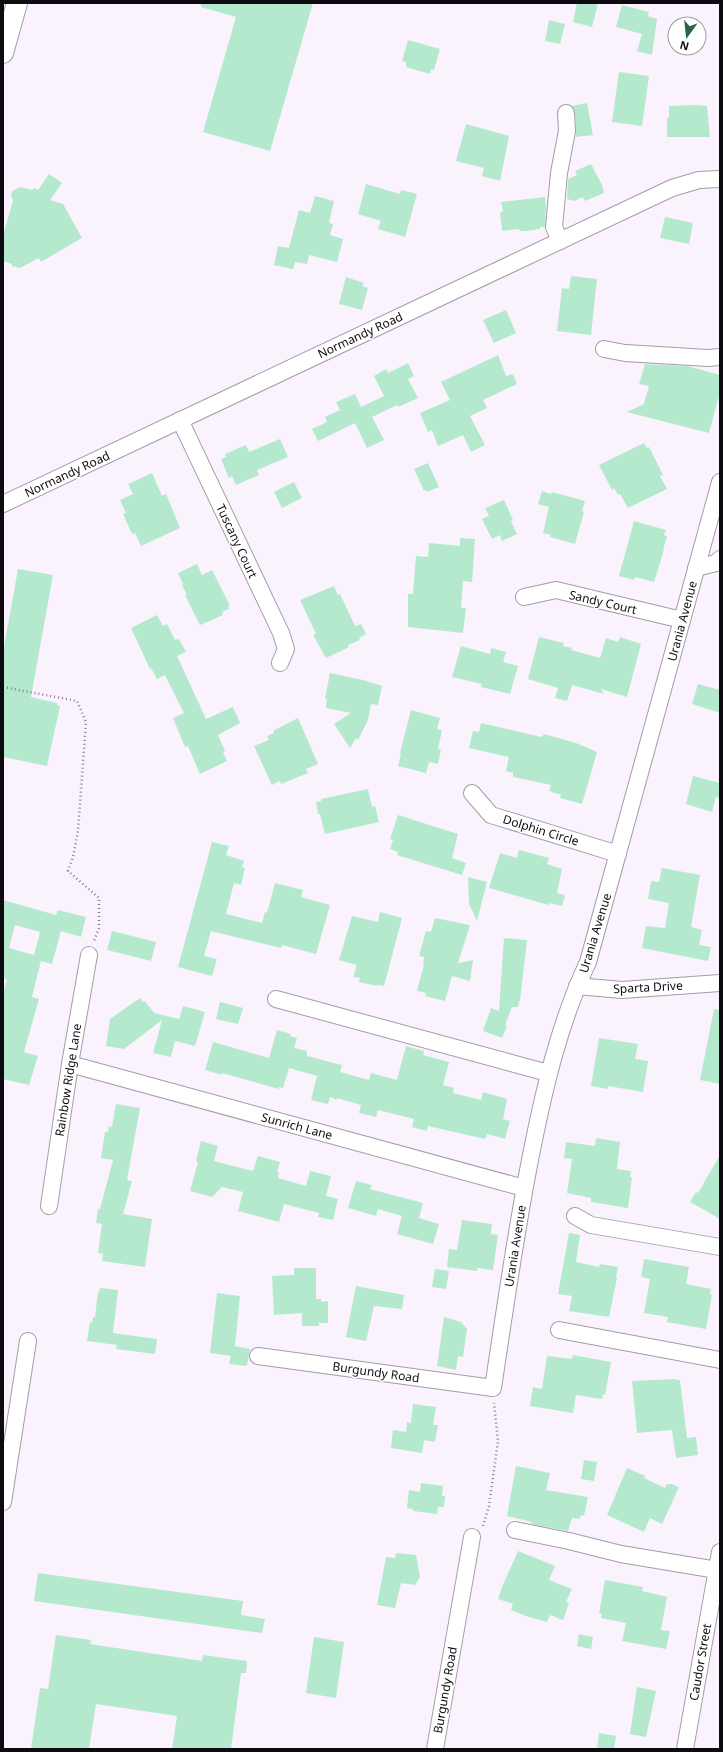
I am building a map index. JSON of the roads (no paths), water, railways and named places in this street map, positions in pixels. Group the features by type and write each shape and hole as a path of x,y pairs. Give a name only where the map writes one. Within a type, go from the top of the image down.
{"main road":[{"path":"3,53 16,3"}],"street":[{"path":"560,241 554,227 558,173 567,131 566,113"},
{"name":"Normandy Road","path":"3,504 672,188 699,180 720,179"},
{"path":"604,349 625,353 708,358 720,357"},
{"name":"Tuscany Court","path":"180,420 281,633 286,649 280,662"},
{"name":"Urania Avenue","path":"493,1388 524,1188 548,1073 577,986 588,962 720,482"},
{"path":"696,568 716,563 720,559"},
{"name":"Sandy Court","path":"524,597 556,590 682,620"},
{"name":"Dolphin Circle","path":"472,793 491,815 618,854"},
{"name":"Rainbow Ridge Lane","path":"49,1206 70,1064 89,954"},
{"name":"Sparta Drive","path":"577,986 622,990 720,983"},
{"path":"276,999 548,1073"},
{"name":"Sunrich Lane","path":"70,1064 524,1188"},
{"path":"576,1216 591,1225 720,1247"},
{"path":"559,1330 720,1360"},
{"path":"3,1502 28,1341"},
{"name":"Burgundy Road","path":"258,1356 493,1388"},
{"path":"515,1530 569,1541 620,1554 717,1570"},
{"name":"Burgundy Road","path":"435,1749 472,1537"},
{"name":"Caudor Street","path":"685,1749 720,1552"}]}
